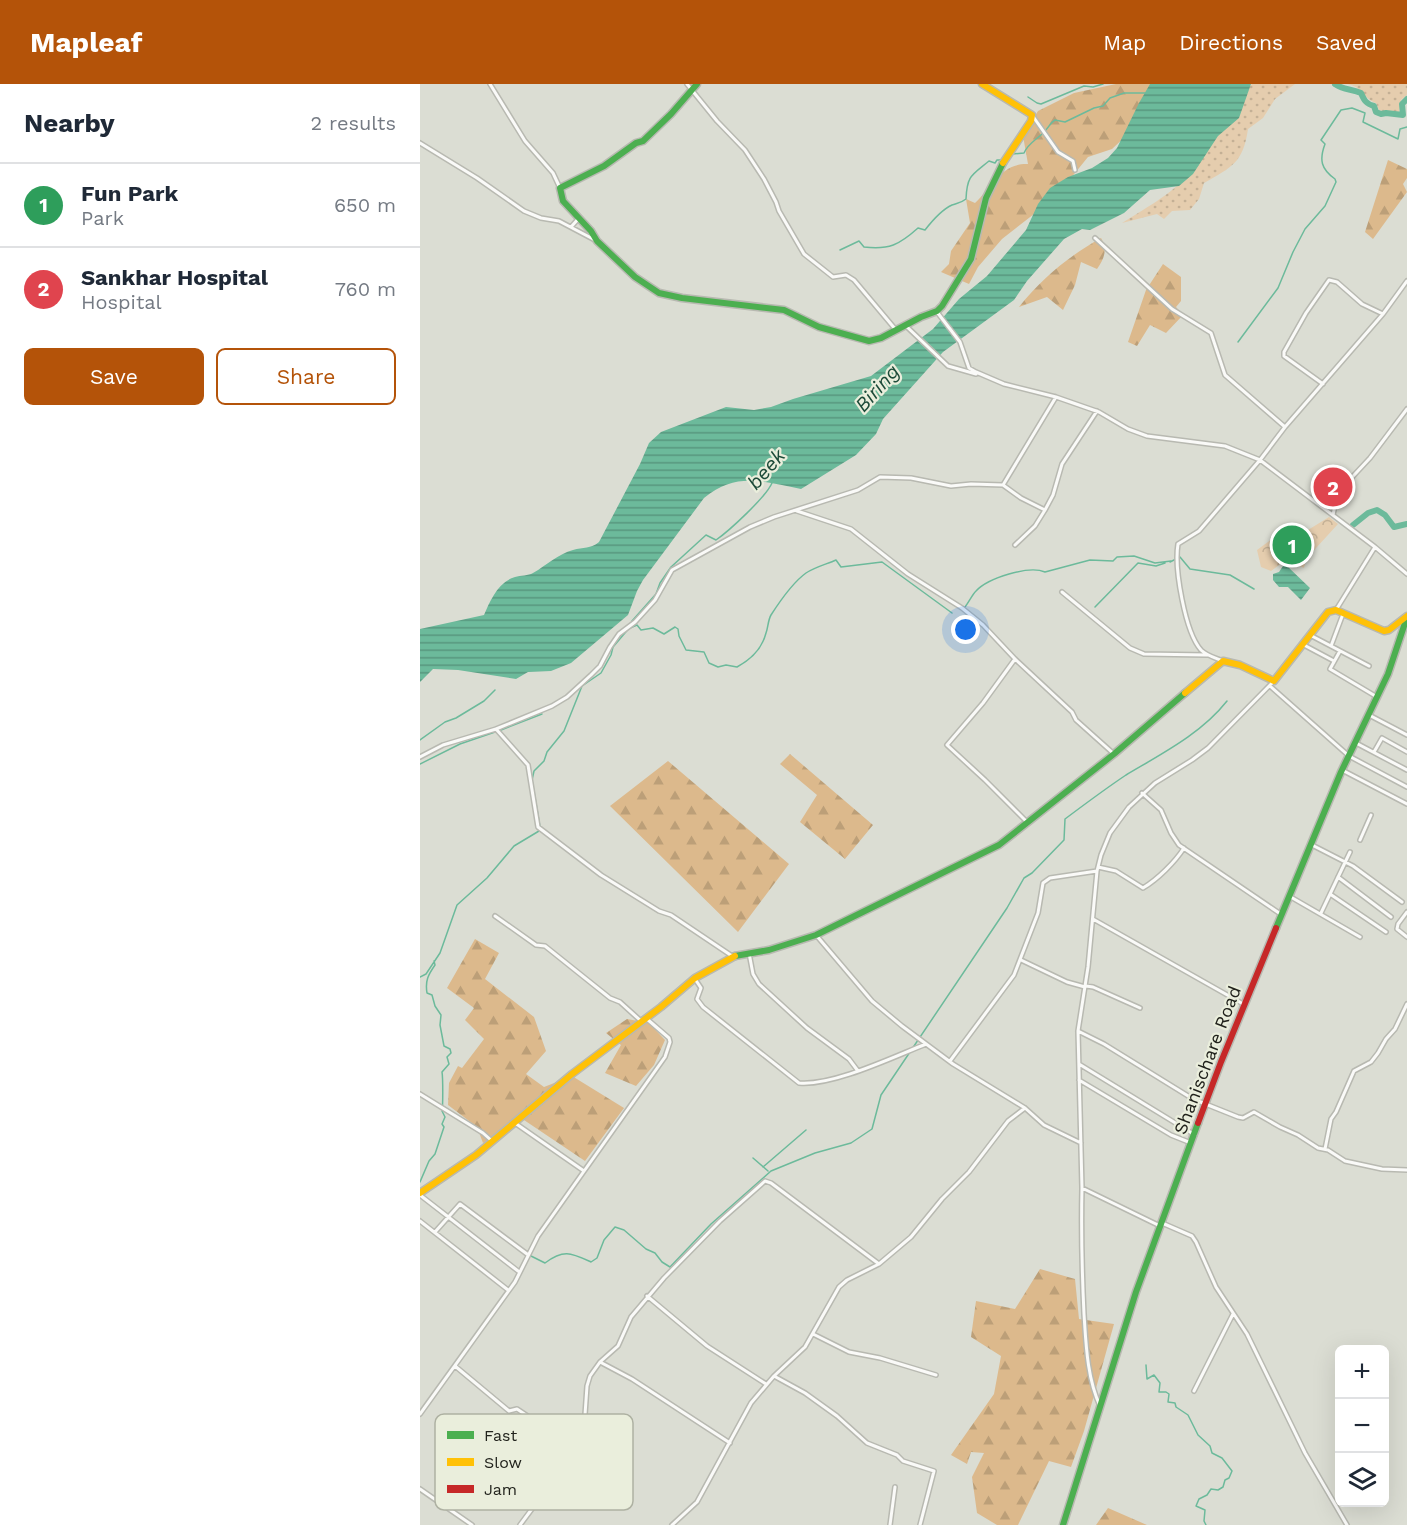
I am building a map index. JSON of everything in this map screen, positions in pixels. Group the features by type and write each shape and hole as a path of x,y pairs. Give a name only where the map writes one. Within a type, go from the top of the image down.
{"street":[{"path":"490,84 525,141 553,173 563,201 597,241 635,277 659,293 682,298 784,310 819,327 865,340 873,340 921,317 938,314"},
{"path":"687,84 745,150 764,179 779,211 804,254 833,277 850,276 896,330"},
{"path":"560,188 604,166 636,143 643,141 698,84"},
{"path":"982,84 1024,107 1058,152 1073,161 1076,170"},
{"path":"938,314 971,259 986,198 1007,154 1023,134 1032,115"},
{"path":"420,143 477,178 524,211 571,227 597,241"},
{"path":"571,227 579,218"},
{"path":"1095,238 1172,309 1211,333 1225,375 1285,427"},
{"path":"1323,384 1284,356 1284,352 1306,313 1329,280 1337,282 1362,304 1383,314"},
{"path":"1407,280 1383,314 1199,531 1178,544 1176,557 1181,598 1200,649 1208,655 1240,665 1272,683 1349,756 1407,787"},
{"path":"938,314 960,342 969,368 1004,384 1056,397 1097,411 1128,429 1147,436 1225,446 1260,460 1407,574"},
{"path":"905,325 948,366 983,375"},
{"path":"1002,485 1056,397"},
{"path":"1333,515 1337,496 1370,458 1407,408"},
{"path":"1015,545 1035,526 1045,510 1053,495 1062,464 1097,411"},
{"path":"420,757 443,746 496,729 552,706 567,697 600,666 609,647 619,634 655,600 672,570 750,527 774,517 858,490 880,477 911,478 951,486 1002,485 1045,510"},
{"path":"797,511 851,529 908,574 962,608 983,625 1015,659 1072,712 1076,720 1114,754"},
{"path":"1331,646 1340,612 1375,547"},
{"path":"1062,592 1130,648 1144,654 1208,655"},
{"path":"1100,1406 1086,1341 1082,1271 1078,1031 1086,986 1097,869 1110,833 1124,812 1142,794 1208,748 1272,683 1328,612 1340,612 1384,631 1389,630 1407,616"},
{"name":"Shanischare Road","path":"1063,1525 1136,1292 1205,1105 1342,770 1388,674 1407,616"},
{"path":"1310,635 1369,666"},
{"path":"1304,645 1334,662"},
{"path":"1340,651 1330,669 1377,697"},
{"path":"1015,659 983,703 947,745 1028,823"},
{"path":"519,1271 449,1217 421,1191 492,1141 572,1074 695,978 732,956 769,950 816,935 999,845 1114,754 1223,661"},
{"path":"1369,715 1406,735 1407,729"},
{"path":"496,729 528,765 538,827 600,875 638,896 659,911 671,915 732,956"},
{"path":"1374,752 1382,738 1407,753"},
{"path":"1355,742 1407,770"},
{"path":"1342,770 1407,804"},
{"path":"1142,794 1161,810 1175,840 1184,848 1282,915"},
{"path":"1360,840 1371,815"},
{"path":"1312,845 1345,862 1402,902"},
{"path":"950,1060 1004,991 1021,960 1038,913 1043,883 1050,878 1097,869 1116,871 1143,888 1173,863 1184,848"},
{"path":"1321,913 1350,852"},
{"path":"1338,877 1391,917"},
{"path":"1330,894 1386,932"},
{"path":"1289,896 1360,937"},
{"path":"1407,912 1397,929 1407,937"},
{"path":"420,1414 508,1291 527,1254 665,1057 670,1042 669,1038 620,1002 604,994 545,946 536,945 495,916"},
{"path":"1093,920 1245,1005"},
{"path":"816,935 872,1001 926,1044 1025,1108 1044,1125 1081,1143"},
{"path":"749,953 753,974 759,984 807,1028 849,1059 858,1071"},
{"path":"1021,960 1067,982 1093,987 1140,1008"},
{"path":"695,978 701,988 697,999 703,1007 799,1083 809,1084 858,1071 926,1044"},
{"path":"1325,1149 1331,1119 1354,1071 1371,1062 1395,1029 1407,1004"},
{"path":"1078,1031 1104,1044 1205,1105 1243,1118 1254,1112 1345,1161 1382,1169 1407,1170"},
{"path":"1079,1064 1195,1135"},
{"path":"1079,1080 1171,1135 1191,1143"},
{"path":"420,1094 492,1141"},
{"path":"672,1525 697,1502 751,1402 766,1384 805,1347 828,1305 847,1280 879,1264 911,1237 942,1199 969,1172 1008,1121 1025,1108"},
{"path":"514,1123 584,1171"},
{"path":"585,1414 587,1386 594,1369 618,1346 626,1326 647,1296 720,1221 765,1181 771,1183 879,1264"},
{"path":"1082,1188 1192,1236 1216,1287 1247,1334 1300,1443 1347,1525"},
{"path":"435,1232 458,1205 462,1204 527,1254"},
{"path":"420,1221 508,1291"},
{"path":"647,1296 707,1346 766,1384"},
{"path":"1194,1391 1233,1314"},
{"path":"813,1334 849,1352 880,1358 936,1375"},
{"path":"600,1362 632,1379 730,1443"},
{"path":"454,1366 509,1411 517,1409 524,1414"},
{"path":"774,1376 805,1393 837,1416 867,1443 897,1455 903,1461 934,1471 920,1525"},
{"path":"890,1525 896,1487"},
{"path":"420,1489 435,1499"},
{"path":"450,1510 472,1525"},
{"path":"520,1525 531,1510"}],"green space":[{"path":"1116,84 1168,84 1143,120 1112,149 1088,157 1066,184 1034,214 1002,239 978,267 969,284 941,272 949,264 951,251 970,223 966,199 975,203 1004,172 1011,167 1028,164 1023,136 1038,111 1074,93"},
{"path":"1252,84 1295,84 1275,99 1263,118 1248,129 1243,150 1235,163 1204,183 1199,199 1190,210 1172,211 1164,219 1157,214 1122,223 1165,195 1187,176 1225,118"},
{"path":"1347,84 1407,84 1407,95 1401,100 1399,112 1381,111 1376,103 1360,90"},
{"path":"1388,160 1407,169 1407,178 1403,184 1407,192 1373,239 1365,232"},
{"path":"1101,238 1105,250 1102,262 1097,269 1081,262 1075,285 1063,310 1047,297 1019,307 1057,268"},
{"path":"1163,264 1181,277 1181,301 1176,307 1183,315 1166,333 1150,325 1137,346 1128,342 1146,290"},
{"path":"1329,517 1338,524 1306,559 1304,568 1286,560 1271,571 1261,567 1257,550 1272,539 1295,538"},
{"path":"790,754 873,825 845,859 800,822 817,795 780,764"},
{"path":"668,761 789,864 738,932 610,806"},
{"path":"475,939 499,953 485,979 534,1017 546,1051 526,1074 544,1087 572,1076 624,1108 585,1161 521,1118 483,1143 477,1127 448,1105 449,1083 458,1066 462,1068 484,1039 465,1020 474,1008 447,988"},
{"path":"627,1019 649,1023 665,1040 654,1065 636,1086 605,1073 621,1045 606,1033"},
{"path":"1040,1269 1075,1279 1079,1319 1114,1324 1084,1431 1071,1467 1049,1461 1018,1525 997,1525 977,1513 972,1477 984,1453 971,1452 967,1464 951,1455 994,1394 1001,1356 971,1337 976,1301 1015,1309"},
{"path":"1108,1508 1147,1525 1096,1525"}],"water":[{"path":"1150,84 1251,84 1239,118 1218,136 1193,174 1179,186 1150,190 1124,213 1090,230 1082,229 1064,239 1027,281 1014,300 943,352 883,419 876,434 856,455 801,489 762,482 739,481 728,484 704,498 643,580 628,615 571,663 551,671 528,672 516,679 458,670 433,669 420,682 420,629 484,615 495,593 509,579 531,574 562,554 590,547 599,542 649,443 661,432 726,407 754,410 771,407 871,376 933,329 959,299 987,276 1026,230 1038,204 1050,188 1068,177 1092,168 1108,158 1117,148"},
{"path":"1283,566 1287,566 1310,588 1301,600 1288,587 1279,587 1273,580 1273,574 1279,572"}],"waterway":[{"path":"1028,97 1041,104 1084,86 1093,87 1103,84"},
{"path":"1335,84 1361,93 1366,101 1374,106 1376,112 1381,114 1403,115 1402,104 1407,99"},
{"path":"1006,159 1012,154 1024,153 1028,146 1055,120 1065,122 1103,106 1110,98 1124,93 1145,93"},
{"path":"1238,342 1278,288 1305,229 1325,206 1336,182 1322,164 1325,144 1321,140 1341,110 1352,108 1365,113 1363,122 1398,139 1400,129 1407,127"},
{"path":"840,250 859,241 864,247 887,247 905,239 918,228 925,230 944,210 966,199 969,180 975,173 989,161 995,163 997,160 1002,160"},
{"name":"beek","path":"632,621 656,594 660,583 671,567 706,535 716,540 722,536 755,505 772,483"},
{"path":"1353,525 1368,513 1377,510 1385,515 1394,527 1407,524"},
{"path":"965,607 982,586 1009,574 1029,570 1045,572 1090,560 1113,561 1117,557 1134,556 1155,563 1171,561"},
{"path":"1170,562 1180,557 1190,569 1230,575 1254,589"},
{"path":"630,628 637,625 641,630 653,628 664,634 675,627 678,629 686,650 704,652 709,663 718,667 726,665 737,667 759,649 771,615 796,582 810,571 836,560 841,567 882,562 952,613"},
{"path":"1095,607 1138,563 1156,566 1165,563"},
{"path":"540,827 532,780 534,771 544,761 547,752 564,731 582,686 601,673 613,647 630,627"},
{"path":"420,740 445,722 484,701 495,690"},
{"path":"529,1255 545,1263 563,1254 578,1256 591,1262 597,1258 604,1240 615,1227 624,1230 670,1267 711,1224 771,1171 815,1153 851,1143 872,1129 881,1095 1007,908 1024,878 1032,873 1064,840 1065,819 1126,775 1193,733 1217,713 1227,701"},
{"path":"501,730 542,714"},
{"path":"420,764 460,744 495,732"},
{"path":"420,977 426,974 440,953 457,905 487,878 514,846 539,831"},
{"path":"420,1182 429,1161 435,1154 444,1127 442,1124 445,1117 442,1111 442,1072 449,1064 447,1057 451,1053 450,1049 444,1046 440,1025 441,1015 432,995 427,993 427,982 435,965 434,961"},
{"path":"763,1167 806,1130"},
{"path":"753,1158 768,1171"},
{"path":"1146,1365 1147,1379 1154,1375 1160,1383 1159,1392 1169,1394 1168,1402 1175,1403 1176,1407 1188,1415 1198,1435 1210,1446 1212,1453 1222,1458 1232,1471 1223,1487 1218,1490 1211,1489 1207,1495 1199,1499 1196,1506 1205,1510 1206,1525"}],"traffic: fast":[{"path":"697,84 643,141 636,143 604,166 560,188 563,201 591,231 597,241 635,277 659,293 682,298 784,310 819,327 869,341 881,338 937,311 942,306 971,259 986,198 1003,163"},
{"path":"1276,928 1341,772 1388,674 1407,617"},
{"path":"735,956 769,950 816,935 999,845 1114,754 1185,693"},
{"path":"1063,1525 1136,1292 1198,1123"}],"traffic: slow":[{"path":"982,84 1032,115 1031,121 1003,163"},
{"path":"1185,693 1223,661 1240,665 1274,681 1328,612 1336,610 1384,631 1389,630 1407,616"},
{"path":"420,1193 476,1155 572,1074 661,1007 695,978 735,956"}],"traffic: jam":[{"path":"1198,1123 1276,928"}],"place":[{"name":"Sankhar Hospital","path":"1333,487"},
{"name":"Fun Park","path":"1292,545"}],"water label":[{"name":"Biring","path":"877,388"}]}
